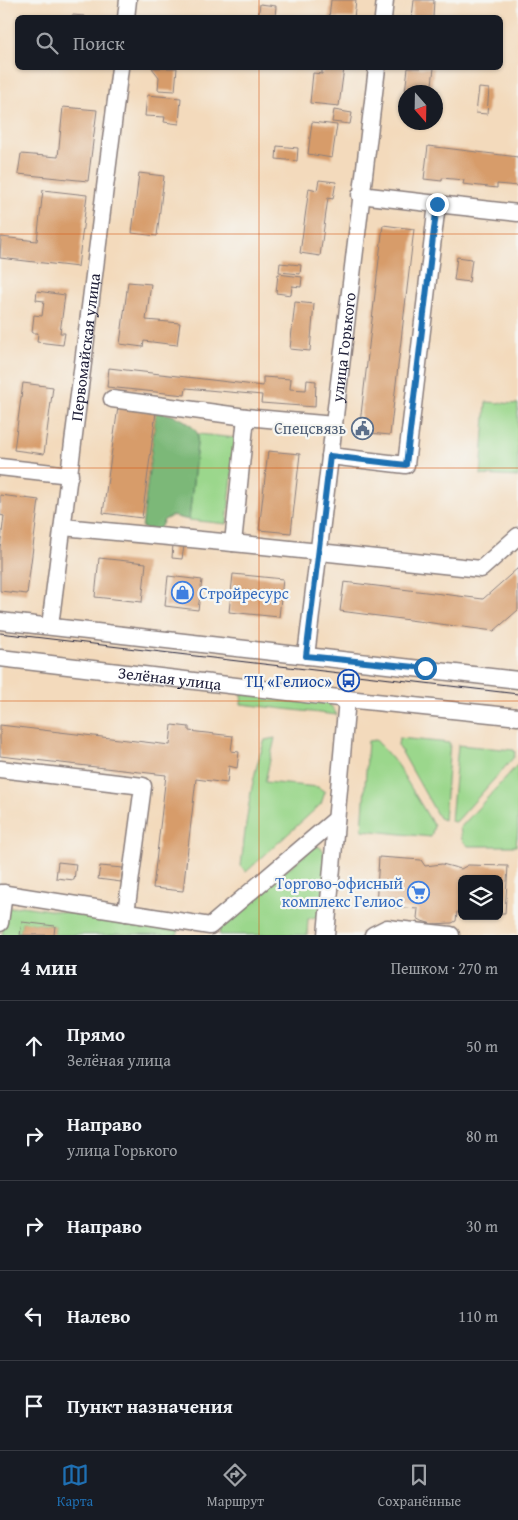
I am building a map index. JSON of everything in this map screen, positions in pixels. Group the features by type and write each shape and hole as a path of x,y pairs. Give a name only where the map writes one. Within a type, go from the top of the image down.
{"street":[{"path":"126,15 128,0"},
{"path":"383,15 385,0"},
{"name":"Первомайская улица","path":"50,626 64,527 120,70"},
{"name":"улица Горького","path":"306,656 360,194 377,70"},
{"path":"360,194 518,214"},
{"path":"330,456 406,465 437,204"},
{"path":"112,400 246,417 334,425"},
{"path":"233,543 246,417"},
{"path":"0,467 70,475"},
{"path":"64,527 481,569 518,536"},
{"path":"0,621 518,678"},
{"name":"Зелёная улица","path":"0,658 518,717"},
{"path":"326,935 347,699"},
{"path":"0,769 143,786 126,912"},
{"path":"0,923 2,893 126,912 210,930 336,819"},
{"path":"373,935 388,928 451,935"}],"green space":[{"path":"486,402 518,404 518,477 481,475"},
{"path":"156,412 180,418 198,434 189,520 172,516 164,520 159,530 142,528"},
{"path":"198,434 236,438 227,524 189,520"},
{"path":"242,693 326,702 337,715 241,704"},
{"path":"275,738 265,782 318,787 325,792 321,804 246,872 241,866 252,786 265,740"},
{"path":"399,738 450,743 444,820 439,818 398,745"},
{"path":"376,740 396,763 434,826 431,837 362,830 368,741"},
{"path":"458,745 514,750 515,753 514,757 457,821 454,822 451,821"},
{"path":"518,764 518,831 516,846 468,846 462,840 460,828"},
{"path":"318,846 326,855 327,866 319,916 308,919 307,935 219,935 220,926 314,847"},
{"path":"22,906 179,929 177,935 54,935 55,926 22,922 20,935 2,935 9,908"}],"building":[{"path":"331,0 356,0 354,15 329,15"},
{"path":"414,0 434,0 433,15 412,15"},
{"path":"260,4 276,6 275,15 258,15"},
{"path":"154,70 177,70 175,91 158,90 159,77"},
{"path":"322,70 344,70 339,106 310,103 313,73 322,74"},
{"path":"408,70 434,70 432,85 406,85"},
{"path":"479,88 489,89 487,114 476,113"},
{"path":"147,95 181,98 179,124 164,122 165,117 145,116"},
{"path":"63,107 97,110 88,181 18,174 21,154 58,157"},
{"path":"334,110 352,113 350,124 332,122"},
{"path":"312,122 337,125 332,158 308,154"},
{"path":"277,146 298,148 297,161 276,159"},
{"path":"428,146 518,157 518,186 497,184 497,188 463,184 464,180 442,178 442,181 424,179"},
{"path":"139,173 164,176 157,236 132,233"},
{"path":"319,180 336,182 333,199 328,198 320,256 300,253 309,188 317,190"},
{"path":"43,190 87,195 78,267 0,258 1,237 37,241"},
{"path":"383,225 414,229 390,435 359,432"},
{"path":"457,257 472,259 469,282 454,280"},
{"path":"280,263 301,265 300,274 279,272"},
{"path":"278,274 302,277 301,287 292,286 291,295 276,293"},
{"path":"128,282 151,284 146,320 180,323 177,345 144,341 143,347 120,344"},
{"path":"37,291 65,295 60,333 65,333 63,345 37,342 38,333 32,333 34,315 42,316 44,301 36,300"},
{"path":"295,302 314,304 310,351 290,349"},
{"path":"109,368 263,386 263,377 291,379 290,389 306,390 307,380 316,381 315,407 261,403 262,395 186,388 185,395 107,387"},
{"path":"23,383 53,387 44,454 14,450"},
{"path":"118,407 156,412 142,518 103,513"},
{"path":"268,451 300,454 291,533 259,530"},
{"path":"0,495 39,500 27,594 0,591 0,548 4,516 0,515"},
{"path":"173,544 184,546 182,559 172,558"},
{"path":"99,558 146,563 142,602 95,597"},
{"path":"518,568 518,610 494,631 340,611 344,582 483,599"},
{"path":"233,574 283,579 279,617 229,612"},
{"name":"Стройресурс","path":"168,576 202,580 198,610 165,606"},
{"path":"0,725 170,745 172,725 189,727 189,731 233,736 231,751 239,752 237,768 229,766 227,783 196,779 183,891 153,888 166,775 0,756"},
{"name":"Торгово-офисный комплекс Гелиос","path":"379,857 421,860 425,866 442,864 461,869 468,865 508,866 505,913 503,913 503,875 458,875 458,912 456,921 452,923 432,924 422,921 417,918 418,909 376,906"},
{"path":"58,862 76,864 74,880 56,878"},
{"path":"100,866 123,868 121,882 98,879"},
{"path":"22,922 55,926 54,935 20,935"}],"tram line":[{"path":"0,633 518,694"}],"place":[{"name":"Спецсвязь","path":"362,428"},
{"name":"Стройресурс","path":"183,593"},
{"name":"ТЦ «Гелиос»","path":"348,681"},
{"name":"Торгово-офисный комплекс Гелиос","path":"419,892"}],"route":[{"path":"425,668 306,656 330,456 406,465 437,204"}]}
